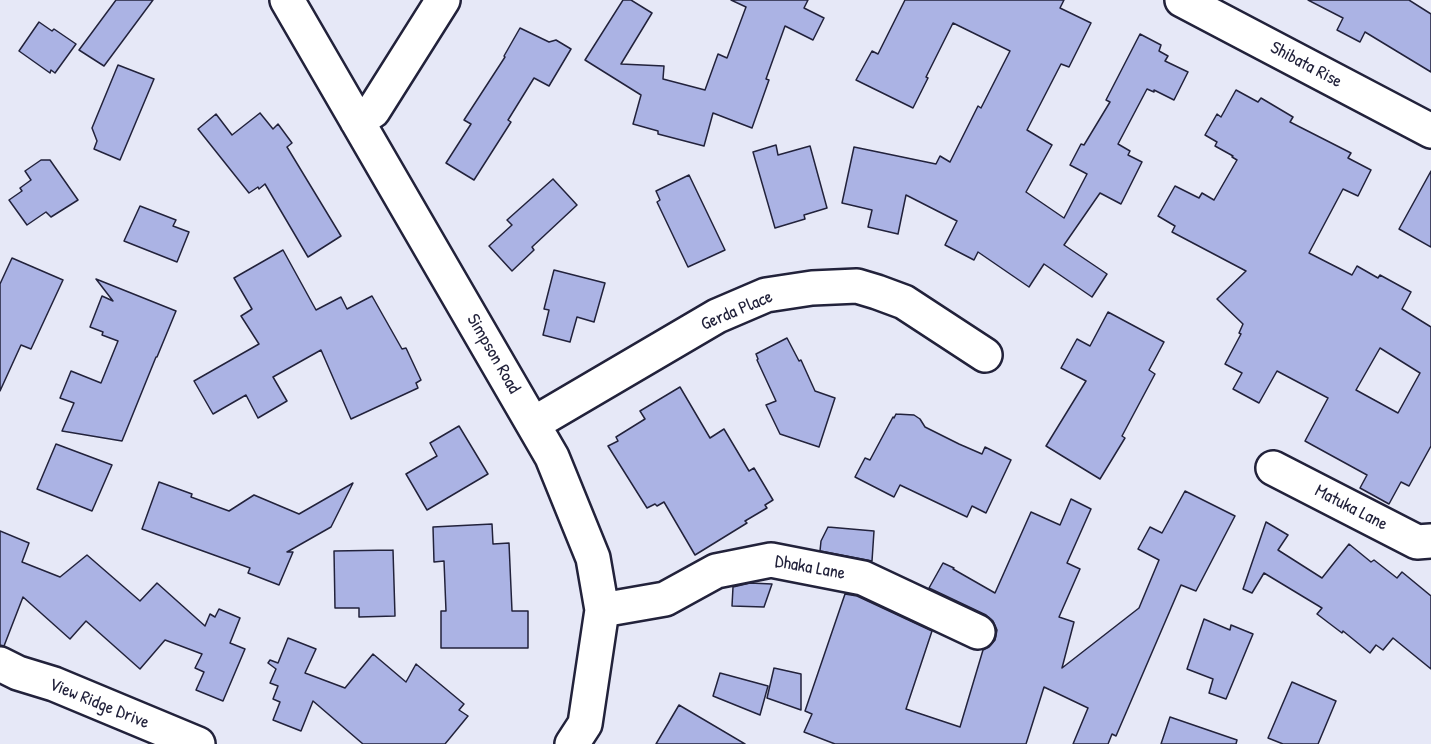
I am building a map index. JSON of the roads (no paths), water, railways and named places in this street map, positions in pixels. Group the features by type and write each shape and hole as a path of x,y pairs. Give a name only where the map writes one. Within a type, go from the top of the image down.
{"street":[{"name":"Simpson Road","path":"287,0 552,457 593,558 602,610 585,724 572,744"},
{"path":"357,121 373,111 443,0"},
{"name":"Shibata Rise","path":"1182,0 1431,130"},
{"name":"Gerda Place","path":"533,424 717,316 766,295 778,293 812,288 857,286 877,292 904,302 984,355"},
{"name":"Matuka Lane","path":"1273,468 1417,542 1431,541"},
{"name":"Dhaka Lane","path":"602,610 665,599 716,571 771,560 863,578 978,632"},
{"name":"View Ridge Drive","path":"0,665 54,684 198,744"}]}
